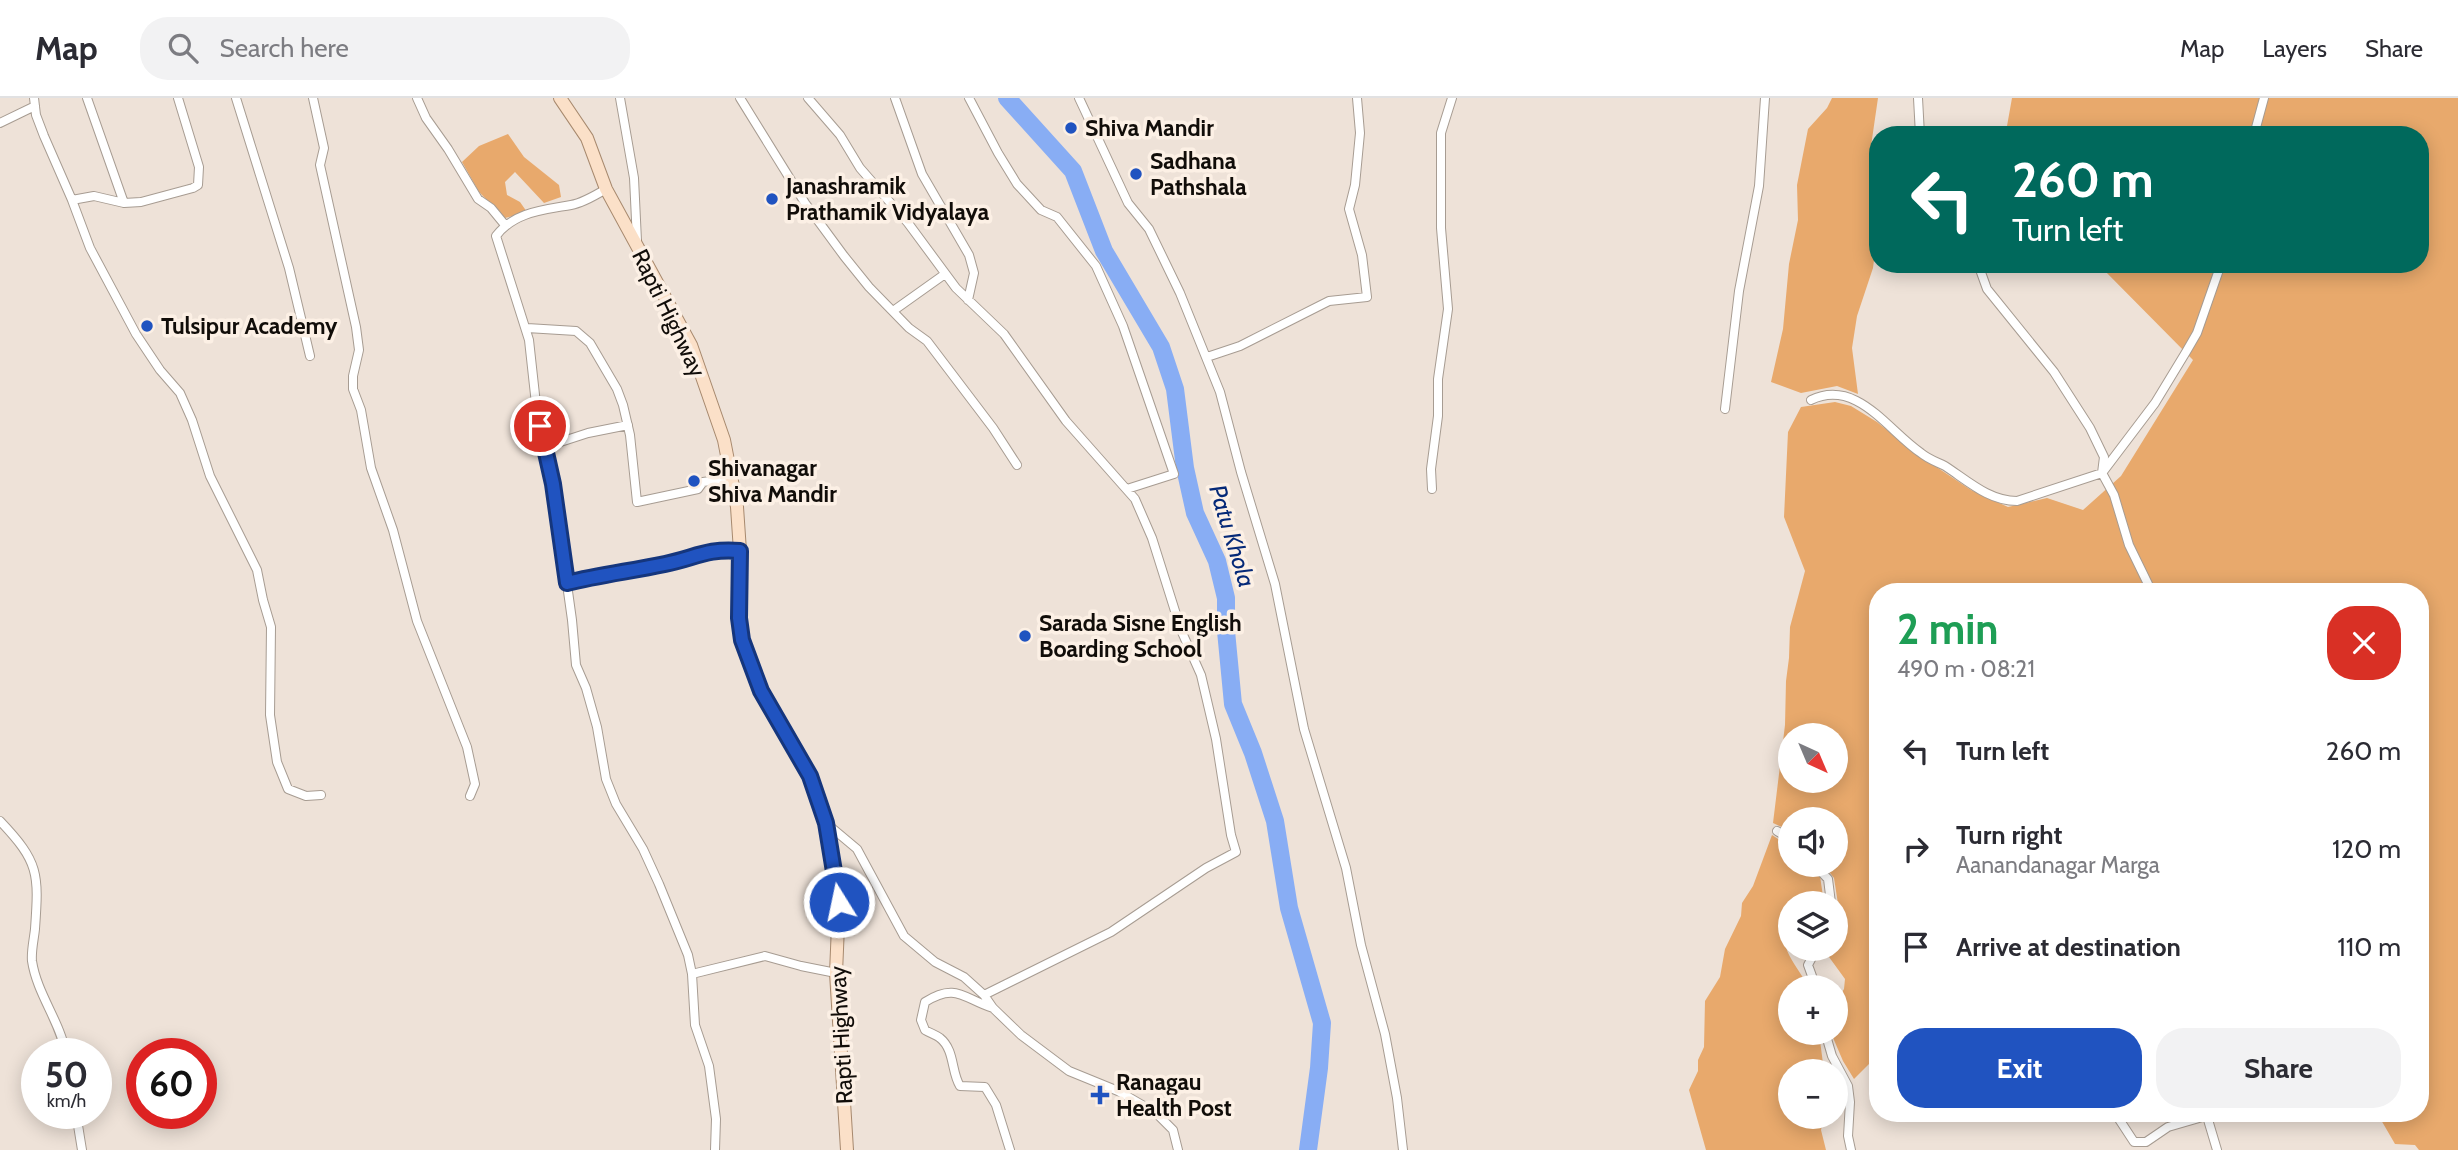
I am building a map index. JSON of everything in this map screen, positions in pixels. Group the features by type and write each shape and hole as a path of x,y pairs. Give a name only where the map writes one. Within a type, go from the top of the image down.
{"main road":[{"name":"Rapti Highway","path":"560,98 587,138 606,189 691,345 724,440 733,478 740,551 739,618 742,640 761,691 810,776 826,823 839,902 836,973 847,1150"}],"street":[{"path":"87,98 124,203"},
{"path":"72,200 93,196 124,203 141,202 198,185 199,167 178,98"},
{"path":"236,98 289,268 310,356"},
{"path":"313,98 324,148 320,165 356,327 359,350 353,389 361,410 371,468 393,530 417,621 467,747 475,784 470,796"},
{"path":"417,98 426,118 478,199 491,208 505,225"},
{"path":"620,98 634,178 637,248"},
{"path":"740,98 805,203 869,287 909,328 927,341 993,428 1017,465"},
{"path":"808,98 840,135 860,168 908,223 945,274 1004,334 1066,421 1126,489 1142,512 1174,610 1200,675 1216,739 1236,852 1206,868 1111,932 984,995"},
{"path":"895,98 922,174 969,255 974,273 968,300"},
{"path":"969,98 1017,184 1041,210 1058,217 1096,266 1123,326 1174,474 1126,489"},
{"path":"1079,98 1128,203 1149,229 1220,392 1275,584 1304,729 1346,868 1361,945 1387,1047 1403,1150"},
{"path":"1207,357 1240,346 1329,301 1367,297 1362,256 1349,209 1355,185 1360,133 1357,98"},
{"path":"1432,489 1430,469 1438,416 1438,379 1448,309 1441,228 1441,133 1452,98"},
{"path":"1725,410 1739,291 1759,186 1765,98"},
{"path":"1918,98 1920,126"},
{"path":"2256,126 2264,98"},
{"path":"0,122 35,102 36,115 52,159 72,200 90,248 121,308 160,370 183,399 210,476 257,569 262,600 271,627 273,661 270,715 277,762 288,789 306,796 321,795"},
{"path":"606,189 573,205 527,214 505,225 496,236 517,309 527,328 536,404 553,484 576,665 593,714 606,779 616,804 643,849 688,955 695,1025 709,1066 716,1119 715,1150"},
{"path":"1981,273 1987,289 2054,372 2085,419 2104,457 2102,473 2114,495 2129,545 2148,583"},
{"path":"1811,400 1821,395 1837,394 1855,401 1882,417 1920,453 2003,501 2017,501 2102,473 2155,403 2186,352 2197,333 2218,273"},
{"path":"893,311 945,274"},
{"path":"527,328 576,331 590,343 617,389 628,425 637,502 698,489 703,482 733,478"},
{"path":"545,447 588,433 628,425"},
{"path":"567,583 666,564 699,552 740,551"},
{"path":"0,821 30,856 37,875 32,961 38,984 60,1027 62,1038"},
{"path":"826,823 856,849 904,936 935,962 964,977 1021,1035 1069,1070 1118,1091 1156,1113 1173,1130 1178,1150"},
{"path":"692,974 765,956 801,967 836,973"},
{"path":"993,1008 952,991 937,994 925,1002 921,1020 925,1030 941,1038 953,1059 956,1081 960,1086 985,1087 996,1105 1010,1150"},
{"path":"1829,1045 1848,1086 1848,1136 1851,1150"},
{"path":"2121,1122 2134,1142 2146,1142 2168,1127 2183,1122"},
{"path":"2208,1122 2217,1150"},
{"path":"79,1129 82,1150"}],"shaded area":[{"path":"1832,98 1878,98 1874,126 1869,126 1869,273 1871,273 1857,316 1852,348 1858,394 1837,386 1801,393 1771,382 1783,329 1789,264 1798,220 1797,185 1808,129 1827,108"},
{"path":"2012,98 2458,98 2458,1150 2419,1150 2415,1145 2395,1144 2382,1122 2429,1122 2429,583 1869,583 1869,1064 1854,1079 1848,1069 1848,1059 1842,1059 1836,1045 1848,1045 1848,975 1842,975 1832,961 1848,961 1848,891 1836,891 1833,877 1848,877 1848,807 1778,807 1778,825 1773,823 1778,782 1778,793 1848,793 1848,723 1785,723 1790,627 1805,571 1784,517 1788,432 1801,407 1835,402 1851,406 1971,490 2008,507 2047,498 2083,510 2121,476 2193,360 2107,273 2429,273 2429,126 2007,126"},
{"path":"508,134 524,157 559,185 561,197 544,203 515,172 505,182 507,195 520,202 527,212 505,218 479,192 462,162 479,146"},
{"path":"1772,835 1778,839 1778,877 1820,877 1822,891 1778,891 1778,961 1792,961 1801,975 1778,975 1778,1045 1821,1045 1822,1059 1778,1059 1778,1129 1821,1129 1826,1150 1706,1150 1689,1090 1698,1071 1698,1060 1704,1047 1705,1001 1720,977 1725,949 1741,916 1742,903 1753,886"}],"waterway":[{"name":"Patu Khola","path":"1007,98 1073,171 1104,251 1161,347 1175,389 1185,468 1195,513 1217,561 1226,598 1226,631 1233,704 1253,753 1275,821 1289,908 1322,1023 1308,1150"}],"place":[{"name":"Shiva Mandir","path":"1071,128"},
{"name":"Sadhana Pathshala","path":"1136,174"},
{"name":"Janashramik Prathamik Vidyalaya","path":"772,199"},
{"name":"Tulsipur Academy","path":"147,326"},
{"name":"Shivanagar Shiva Mandir","path":"694,481"},
{"name":"Sarada Sisne English Boarding School","path":"1025,636"},
{"name":"Ranagau Health Post","path":"1100,1095"}],"route":[{"path":"540,426 553,484 567,583 666,564 699,552 740,551 739,618 742,640 761,691 810,776 826,823 839,902"}]}
